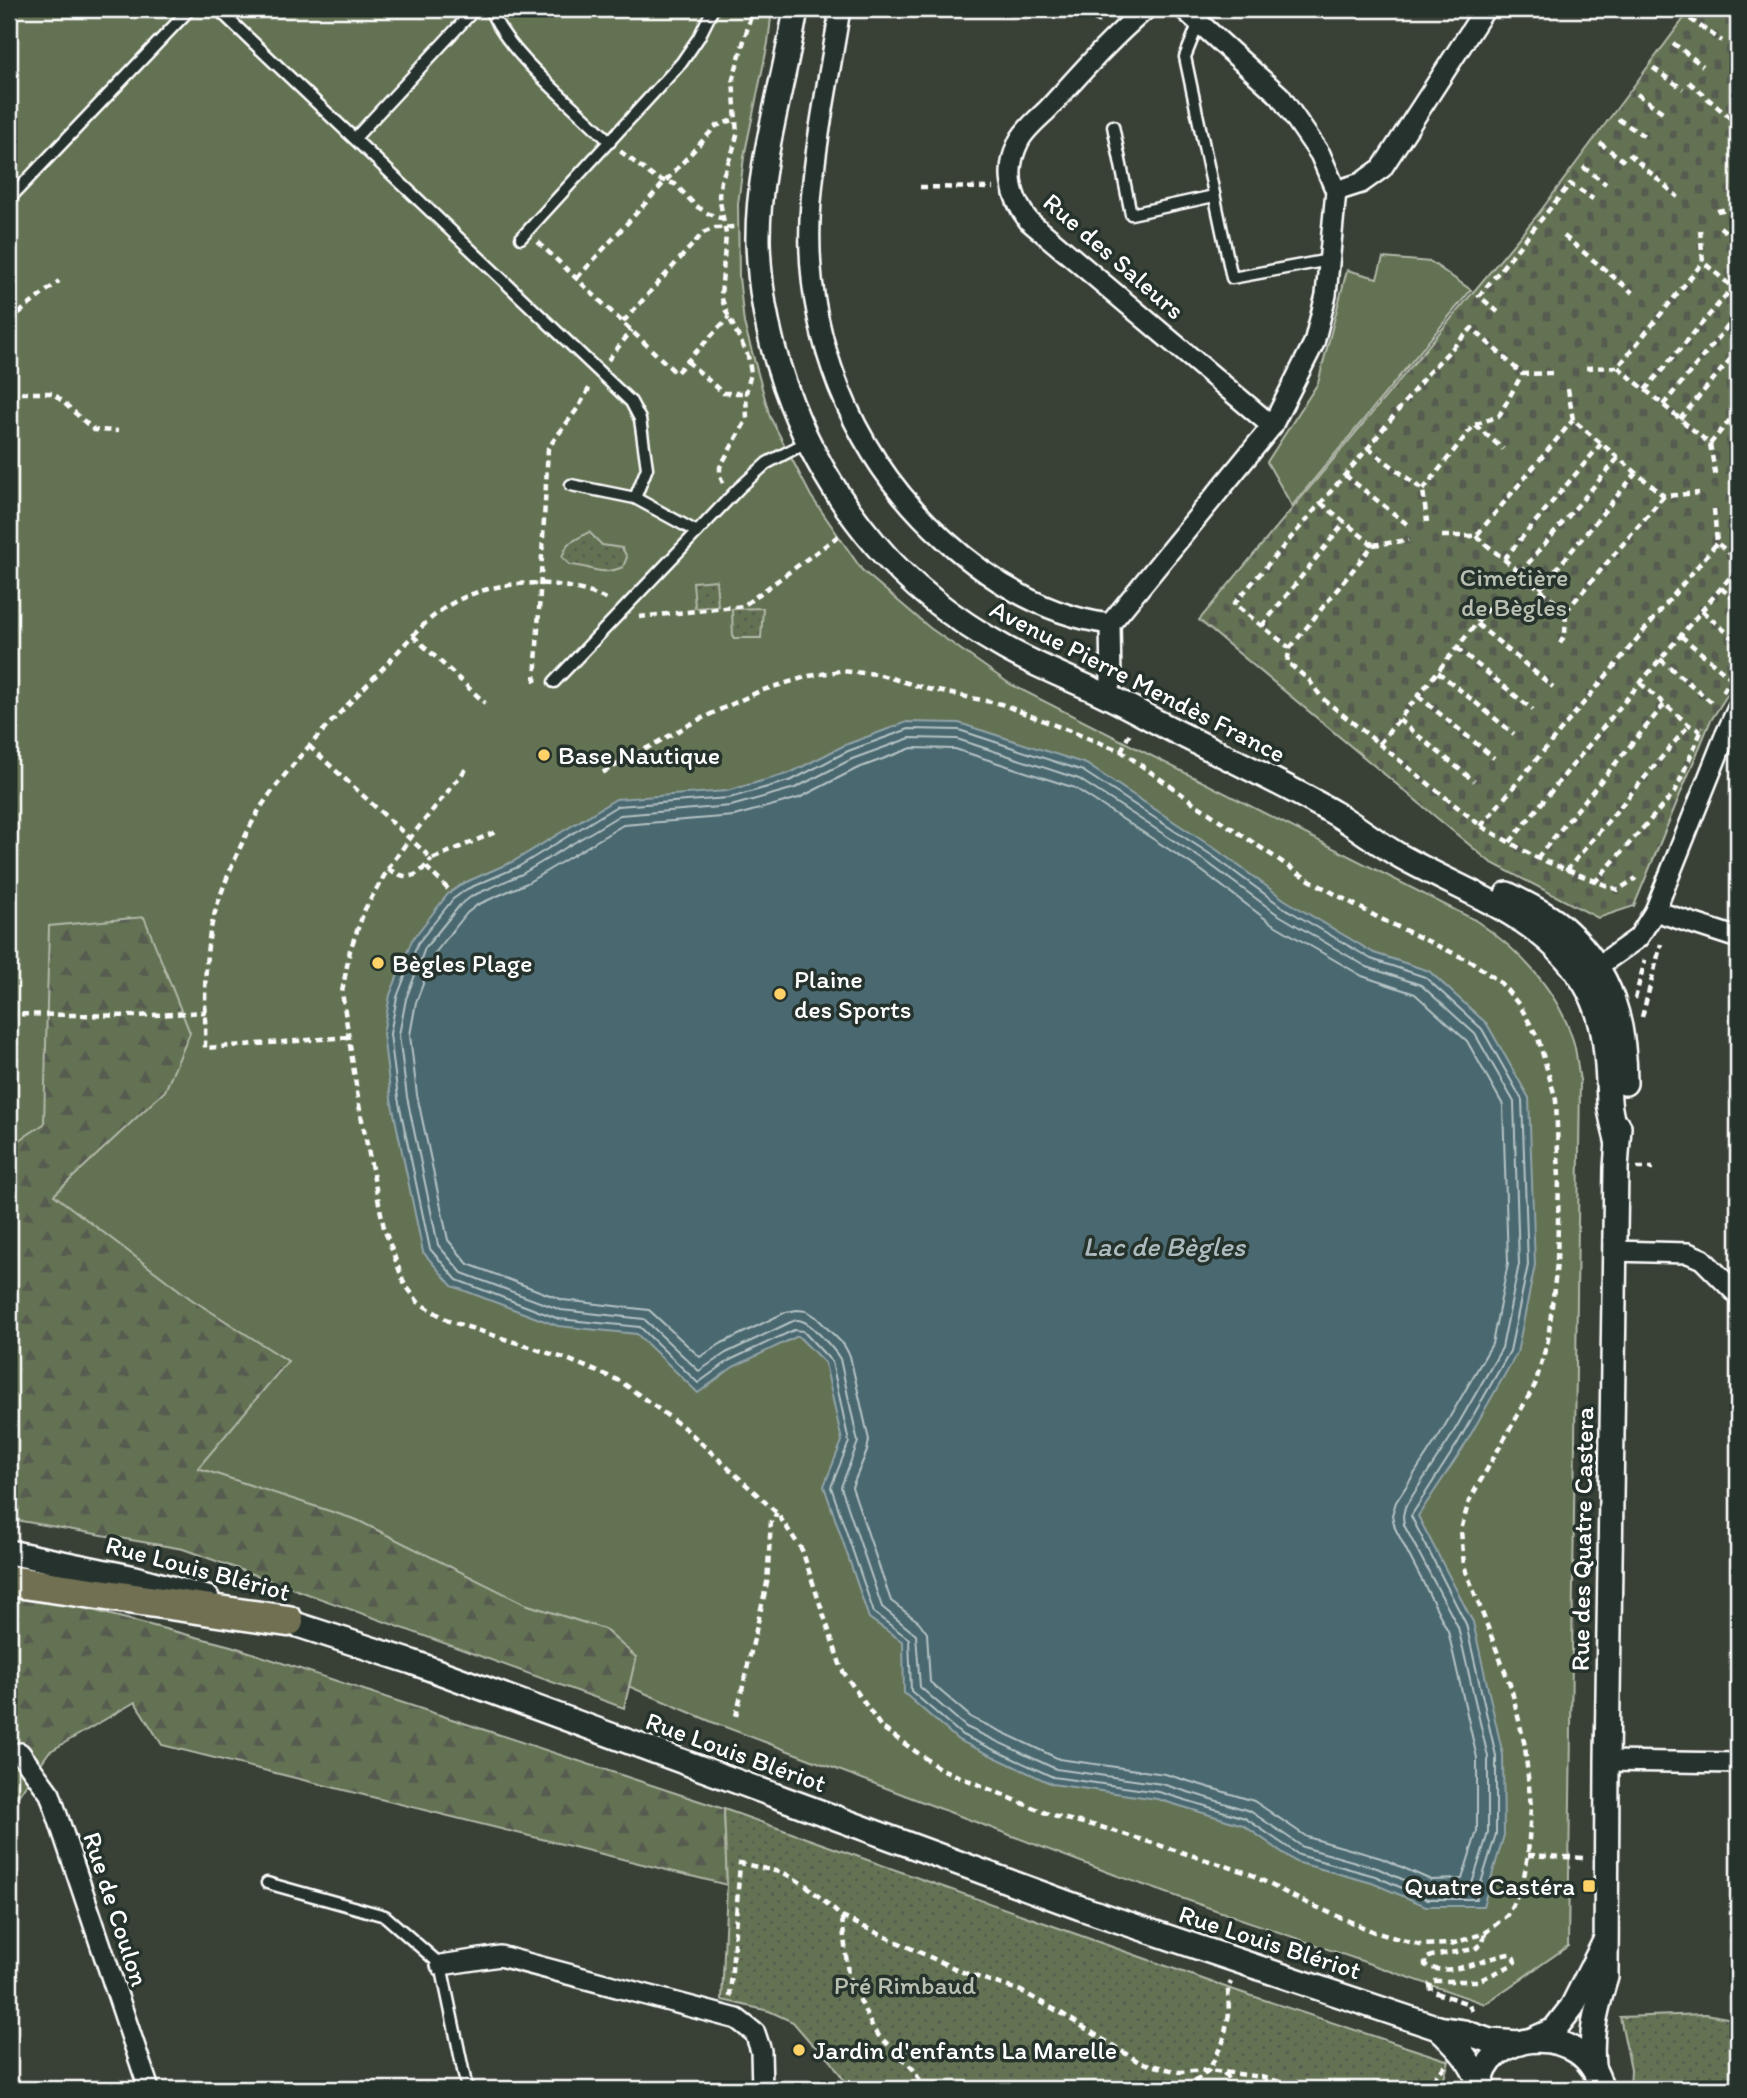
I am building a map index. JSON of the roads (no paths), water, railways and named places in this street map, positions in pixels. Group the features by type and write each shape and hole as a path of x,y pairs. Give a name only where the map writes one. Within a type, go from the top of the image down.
{"main road":[{"path":"9,1581 288,1621"}],"street":[{"name":"Avenue Pierre Mendès France","path":"796,9 763,176 758,241 762,286 773,348 790,401 831,485 877,547 905,576 936,602 965,623 1038,665 1105,695 1336,814 1408,844 1551,918 1567,930 1589,972"},
{"path":"840,9 811,205 815,302 820,334 836,384 855,423 899,494 919,517 960,554 1011,589 1052,611 1110,624"},
{"name":"Rue des Saleurs","path":"1146,9 1116,34 1020,139 1011,168 1011,189 1018,207 1029,221 1272,426"},
{"path":"1105,695 1111,682 1110,624 1272,426 1314,343 1326,295 1336,191 1320,154 1280,96 1184,9"},
{"path":"1336,191 1361,183 1381,168 1485,9"},
{"path":"1589,972 1638,938 1664,915 1724,736 1738,708"},
{"path":"1664,915 1738,938"},
{"name":"Rue des Quatre Castera","path":"1589,972 1609,986 1618,1022 1625,1079 1624,1103 1617,1140 1614,1251 1606,1761 1606,1977 1590,2042 1593,2066 1601,2089"},
{"name":"Rue des Quatre Castera","path":"1589,972 1591,995 1602,1027 1608,1057 1609,1102 1617,1140"},
{"path":"1614,1251 1688,1253 1702,1259 1738,1295"},
{"name":"Rue Louis Blériot","path":"9,1552 135,1578 288,1621 425,1667 1082,1908 1438,2028 1460,2039 1553,2040 1570,2046 1593,2066"},
{"name":"Rue de Coulon","path":"20,1753 50,1794 149,2089"},
{"path":"1606,1761 1738,1763"},
{"name":"Rue des Quatre Castera","path":"1480,2087 1493,2060 1505,2050 1555,2030 1572,2007 1606,1938"},
{"path":"441,1965 500,1956 737,2019 755,2033 761,2051 762,2089"},
{"path":"1460,2039 1475,2069 1480,2087"}],"lane":[{"path":"9,199 190,9"},
{"path":"218,9 631,402 640,419 647,468 635,498"},
{"path":"355,138 475,9"},
{"path":"490,9 510,45 610,142"},
{"path":"524,235 682,62 713,9"},
{"path":"1200,22 1185,57 1232,278 1330,260"},
{"path":"1113,126 1131,214 1214,196"},
{"path":"554,682 731,496 767,463 809,441"},
{"path":"571,485 635,498 697,532"},
{"path":"267,1883 385,1916 441,1965 467,2089"}],"water":[{"name":"Lac de Bègles","path":"907,722 959,723 1086,764 1217,850 1285,900 1374,953 1429,971 1487,1024 1529,1098 1535,1265 1517,1353 1463,1448 1418,1516 1473,1622 1503,1755 1504,1835 1483,1906 1426,1906 1372,1883 1296,1862 1243,1825 1157,1799 1052,1784 958,1740 904,1693 903,1642 869,1618 824,1486 842,1441 825,1363 798,1336 733,1367 698,1393 637,1334 558,1326 452,1286 423,1252 391,1099 383,1034 390,995 412,940 448,894 464,883 514,861 616,799 727,791 790,773 845,745"}],"place":[{"name":"Base Nautique","path":"544,755"},
{"name":"Bègles Plage","path":"378,963"},
{"name":"Plaine des Sports","path":"780,994"},
{"name":"Quatre Castéra","path":"1589,1886"},
{"name":"Jardin d'enfants La Marelle","path":"799,2050"}],"park label":[{"name":"Cimetière de Bègles","path":"1514,592"},
{"name":"Pré Rimbaud","path":"905,1985"}]}
